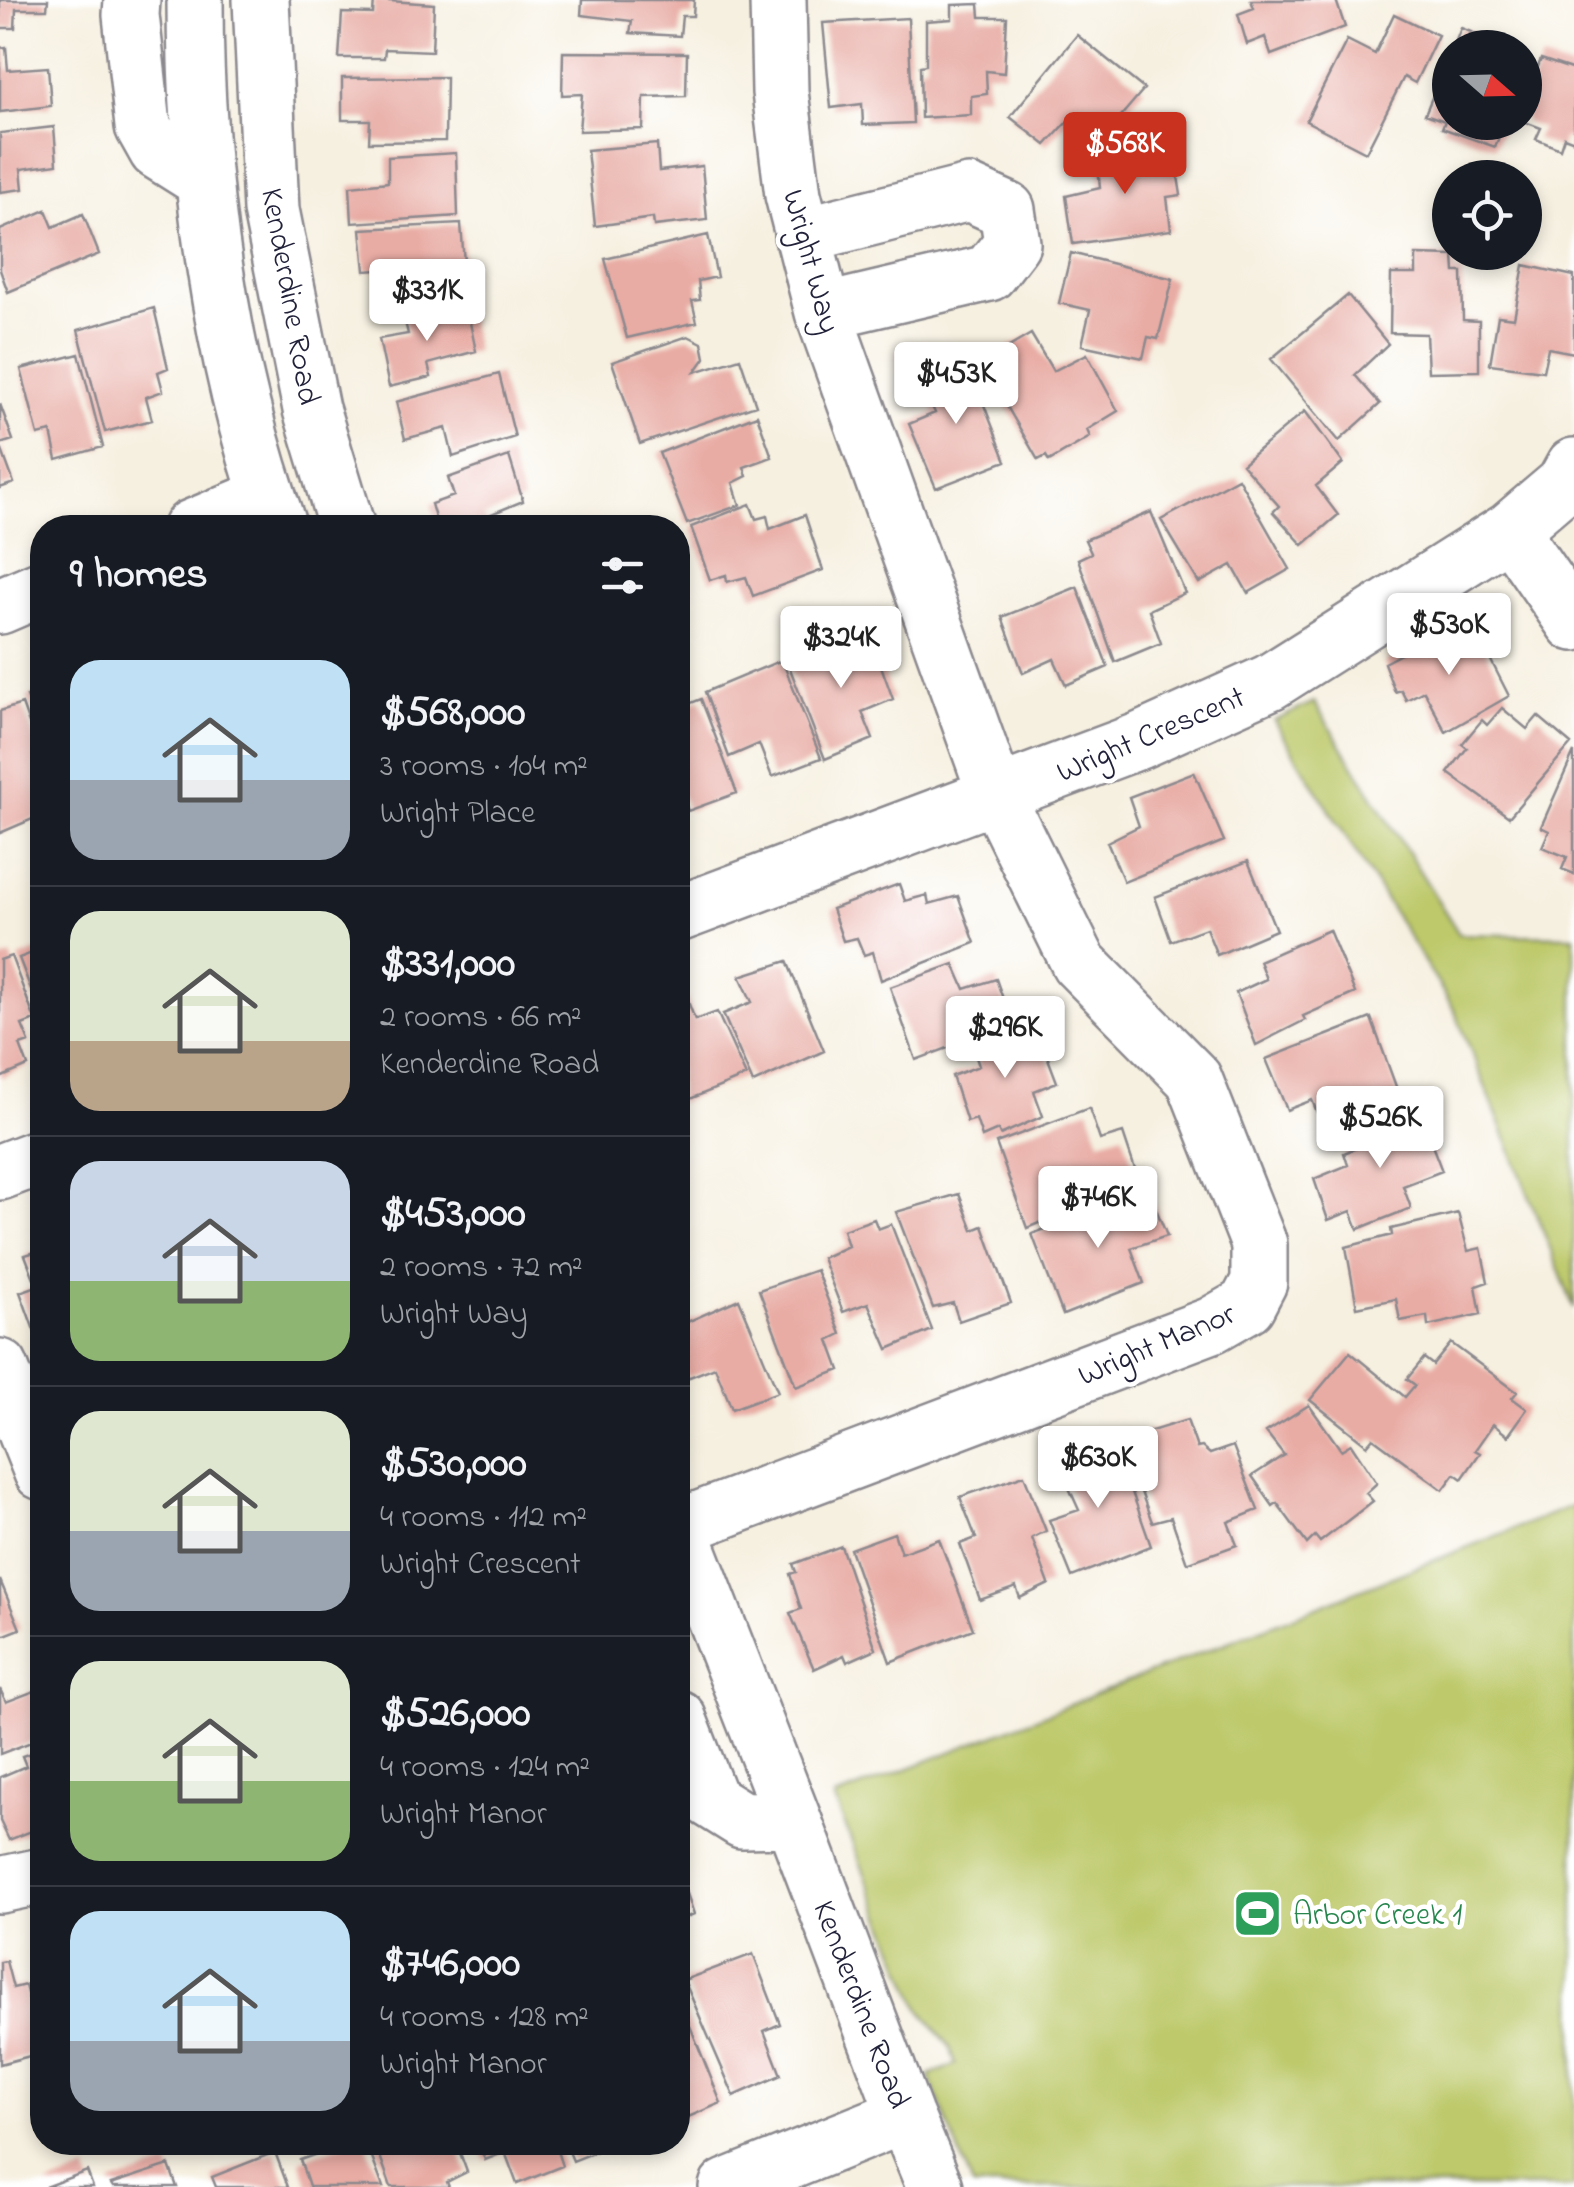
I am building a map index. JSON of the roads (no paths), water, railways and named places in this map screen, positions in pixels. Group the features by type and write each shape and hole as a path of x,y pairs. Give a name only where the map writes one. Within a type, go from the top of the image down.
{"street":[{"path":"132,0 143,126 157,151 203,180"},
{"name":"Kenderdine Road","path":"195,0 203,180 226,337 273,512"},
{"name":"Kenderdine Road","path":"261,0 270,210 312,409 343,515"},
{"name":"Wright Way","path":"778,0 780,92 802,236 823,312 996,795"},
{"path":"802,236 969,193 1007,210 1012,243 990,272 823,312"},
{"name":"Wright Crescent","path":"690,910 1139,741 1270,682 1510,530 1571,480"},
{"path":"1510,530 1574,623"},
{"path":"0,606 30,593"},
{"name":"Wright Manor","path":"690,1521 1212,1325 1247,1305 1259,1282 1258,1244 1194,1079 1078,963 996,795"},
{"path":"0,1172 30,1161"},
{"path":"0,1367 30,1442"},
{"name":"Kenderdine Road","path":"690,1556 936,2187"},
{"path":"690,1749 710,1800 742,1820 794,1820"},
{"path":"0,1886 30,1879"},
{"path":"727,2187 905,2114"}],"place":[{"name":"Arbor Creek 1","path":"1258,1913"}]}
